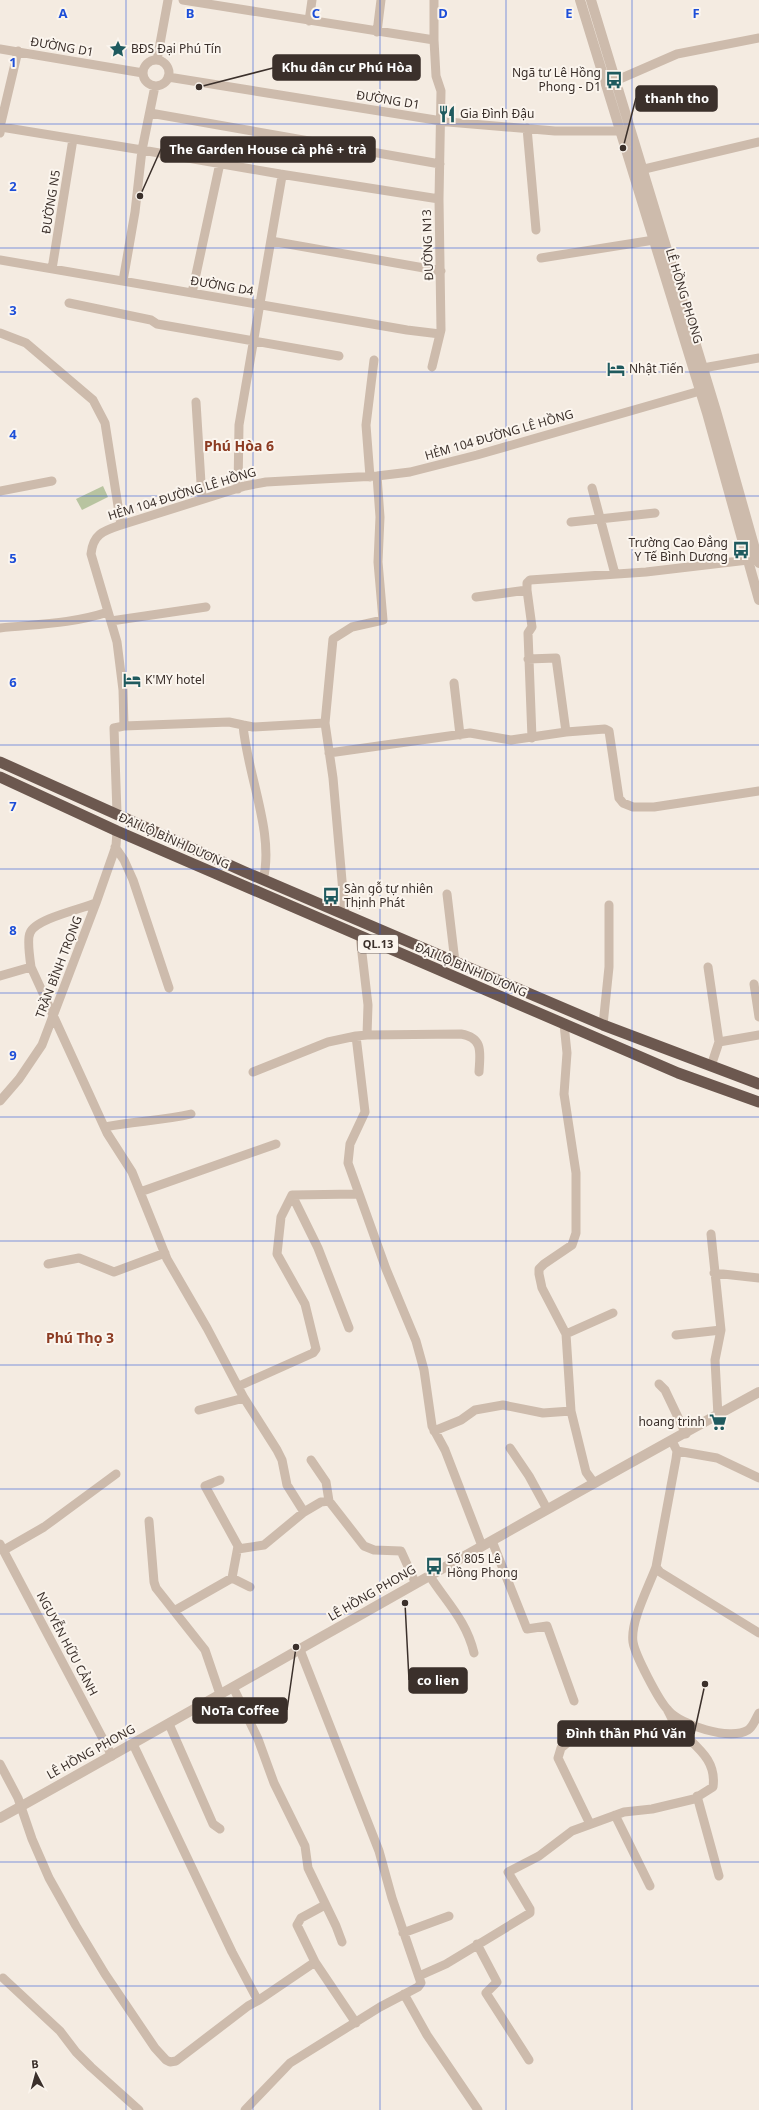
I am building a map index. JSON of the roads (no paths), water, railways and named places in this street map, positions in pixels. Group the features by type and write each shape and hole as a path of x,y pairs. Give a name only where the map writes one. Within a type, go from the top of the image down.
{"highway":[{"name":"ĐẠI LỘ BÌNH DƯƠNG","path":"0,762 117,813 263,880 603,1025 759,1084"},
{"name":"ĐẠI LỘ BÌNH DƯƠNG","path":"0,777 117,830 678,1073 759,1102"},
{"path":"117,813 117,830"}],"street":[{"path":"157,60 168,0"},
{"path":"183,0 242,4 309,21 434,40"},
{"path":"309,21 312,0"},
{"path":"377,32 381,0"},
{"name":"ĐƯỜNG N13","path":"432,368 440,334 441,271 439,199 441,91 436,76 434,0"},
{"name":"LÊ HỒNG PHONG","path":"580,0 626,132 703,368 705,389 759,600"},
{"name":"LÊ HỒNG PHONG","path":"591,0 615,81 626,132"},
{"path":"615,81 677,54 759,38"},
{"name":"ĐƯỜNG D1","path":"0,49 143,73"},
{"path":"18,51 0,129 142,150 280,174 439,199"},
{"path":"157,60 166,66 168,77 163,84 155,86 146,82 143,73 148,63 157,60"},
{"name":"ĐƯỜNG D1","path":"168,77 441,121 527,128 626,132"},
{"path":"123,281 135,212 142,150 155,86"},
{"path":"150,113 440,164"},
{"path":"527,128 536,230"},
{"name":"ĐƯỜNG N5","path":"52,269 73,139"},
{"path":"638,170 759,142"},
{"path":"192,293 220,163"},
{"name":"LÊ HỒNG PHONG","path":"638,170 654,240 705,389 759,563"},
{"path":"238,489 239,425 282,176 280,174"},
{"path":"541,258 654,240"},
{"path":"271,241 441,271"},
{"name":"ĐƯỜNG D4","path":"0,260 440,334"},
{"path":"69,304 151,320 157,324 339,356"},
{"path":"0,332 26,343 93,400 105,423 121,525"},
{"path":"703,368 759,358"},
{"path":"345,915 325,723 333,640 342,632 352,627 383,620 378,562 380,517 366,425 374,360"},
{"name":"HẺM 104 ĐƯỜNG LÊ HỒNG","path":"124,726 121,669 110,616 91,554 92,544 98,535 106,530 202,499 266,482 373,477 410,472 477,455 705,389"},
{"path":"196,402 202,499"},
{"path":"0,491 52,481"},
{"path":"592,488 615,574"},
{"path":"571,522 601,520 655,513"},
{"path":"532,738 528,632 532,627 527,590 527,583 530,580 615,574 748,560"},
{"path":"476,597 527,590"},
{"path":"0,628 43,626 110,616 206,608"},
{"path":"528,659 556,658 566,732"},
{"path":"454,683 460,735"},
{"path":"117,813 114,728 124,726 229,722 253,727 325,723"},
{"path":"243,725 247,757 261,814 266,846 267,863 263,880"},
{"path":"329,753 470,733 511,740 566,732 606,729 609,731 619,798 623,803 633,807 654,807 759,791"},
{"name":"TRẦN BÌNH TRỌNG","path":"0,1101 19,1079 42,1045 96,903 115,847 117,830"},
{"path":"115,847 124,860 132,880 169,988"},
{"path":"447,894 455,962"},
{"path":"96,903 45,920 34,927 29,934 30,967 54,1014 105,1127 132,1172 165,1253 239,1386 244,1398 277,1450 282,1460 287,1485 304,1512"},
{"path":"603,1025 609,967 609,905"},
{"path":"360,936 368,1005 367,1035"},
{"path":"0,976 30,967"},
{"path":"708,967 719,1042 711,1066"},
{"path":"754,984 759,1017"},
{"path":"564,1024 567,1053 564,1094 576,1173 576,1233 572,1245 544,1264 539,1269 539,1274 542,1288 566,1334 571,1411 586,1472 594,1483"},
{"path":"253,1072 328,1042 356,1036 461,1034 471,1036 476,1039 478,1044 479,1072"},
{"path":"719,1042 759,1035"},
{"path":"356,1036 365,1112 350,1144 348,1163 357,1194 394,1290 416,1341 424,1370 434,1431 444,1450 482,1546"},
{"path":"105,1127 123,1123 169,1120 191,1114"},
{"path":"140,1192 276,1144"},
{"path":"292,1195 357,1194"},
{"path":"292,1195 318,1248 349,1328"},
{"path":"239,1386 312,1353 316,1349 305,1304 277,1254 281,1217 292,1195"},
{"path":"711,1234 721,1330 715,1360 718,1416"},
{"path":"48,1264 79,1258 114,1272 165,1253"},
{"path":"714,1273 759,1278"},
{"path":"566,1334 612,1313"},
{"path":"676,1336 721,1330"},
{"path":"659,1384 664,1387 686,1434"},
{"name":"LÊ HỒNG PHONG","path":"0,1818 300,1650 415,1582 492,1541 594,1483 674,1446 686,1434 759,1392"},
{"path":"199,1410 244,1398"},
{"path":"434,1431 461,1420 475,1410 503,1405 543,1413 571,1411"},
{"path":"419,1976 446,1964 531,1911 508,1872 538,1856 572,1831 624,1812 652,1809 697,1796 713,1787 713,1771 710,1760 676,1726 639,1662 633,1642 636,1620 656,1567 674,1446 717,1458 759,1478"},
{"path":"510,1448 529,1476 547,1509"},
{"path":"311,1460 326,1482 329,1501 364,1546 374,1550 401,1551 405,1556 415,1582"},
{"path":"2,1547 44,1527 116,1474"},
{"path":"174,1611 232,1578 238,1549 237,1542 205,1486 220,1480"},
{"path":"238,1549 264,1545 304,1512 321,1502 329,1501"},
{"path":"149,1521 154,1582 156,1588 205,1650 220,1694"},
{"path":"492,1541 527,1629 546,1626 574,1701"},
{"name":"NGUYỄN HỮU CẢNH","path":"2,1547 112,1756"},
{"path":"656,1567 660,1572 759,1633"},
{"path":"429,1575 460,1617 471,1639 474,1652"},
{"path":"232,1578 250,1587"},
{"path":"246,2110 290,2064 404,1994 418,1987 421,1983 403,1933 379,1851 300,1650"},
{"path":"233,1687 258,1739 274,1783 305,1846 308,1868 336,1926 342,1942"},
{"path":"668,1711 685,1723 700,1729 744,1732 756,1728 759,1713"},
{"path":"169,1724 213,1824 220,1829"},
{"path":"567,1743 561,1748 558,1758 590,1824"},
{"path":"133,1744 229,1945 257,1999 259,2000"},
{"path":"0,1764 18,1798 20,1807 49,1878 104,1974 138,2021 155,2048 166,2060 170,2062 176,2061 248,2006 315,1962"},
{"path":"697,1796 719,1876"},
{"path":"615,1815 650,1886"},
{"path":"325,1905 302,1918 297,1925 315,1962 356,2023"},
{"path":"403,1933 449,1916"},
{"path":"477,1944 497,1982 486,1993 529,2060"},
{"path":"3,1978 60,2031 76,2052 91,2067 139,2110"},
{"path":"404,1994 427,2035 478,2110"}],"place":[{"name":"BĐS Đại Phú Tín","path":"118,49"},
{"name":"Ngã tư Lê Hồng Phong - D1","path":"614,80"},
{"name":"Khu dân cư Phú Hòa","path":"199,87"},
{"name":"Gia Đình Đậu","path":"447,114"},
{"name":"thanh tho","path":"623,148"},
{"name":"The Garden House cà phê + trà","path":"140,196"},
{"name":"Nhật Tiến","path":"616,369"},
{"name":"Trường Cao Đẳng Y Tế Bình Dương","path":"741,550"},
{"name":"K'MY hotel","path":"132,680"},
{"name":"Sàn gỗ tự nhiên Thịnh Phát","path":"331,896"},
{"name":"hoang trinh","path":"718,1422"},
{"name":"Số 805 Lê Hồng Phong","path":"434,1566"},
{"name":"co lien","path":"405,1603"},
{"name":"NoTa Coffee","path":"296,1647"},
{"name":"Đình thần Phú Văn","path":"705,1684"}],"district":[{"name":"Phú Hòa 6","path":"239,446"},
{"name":"Phú Thọ 3","path":"80,1338"}]}
